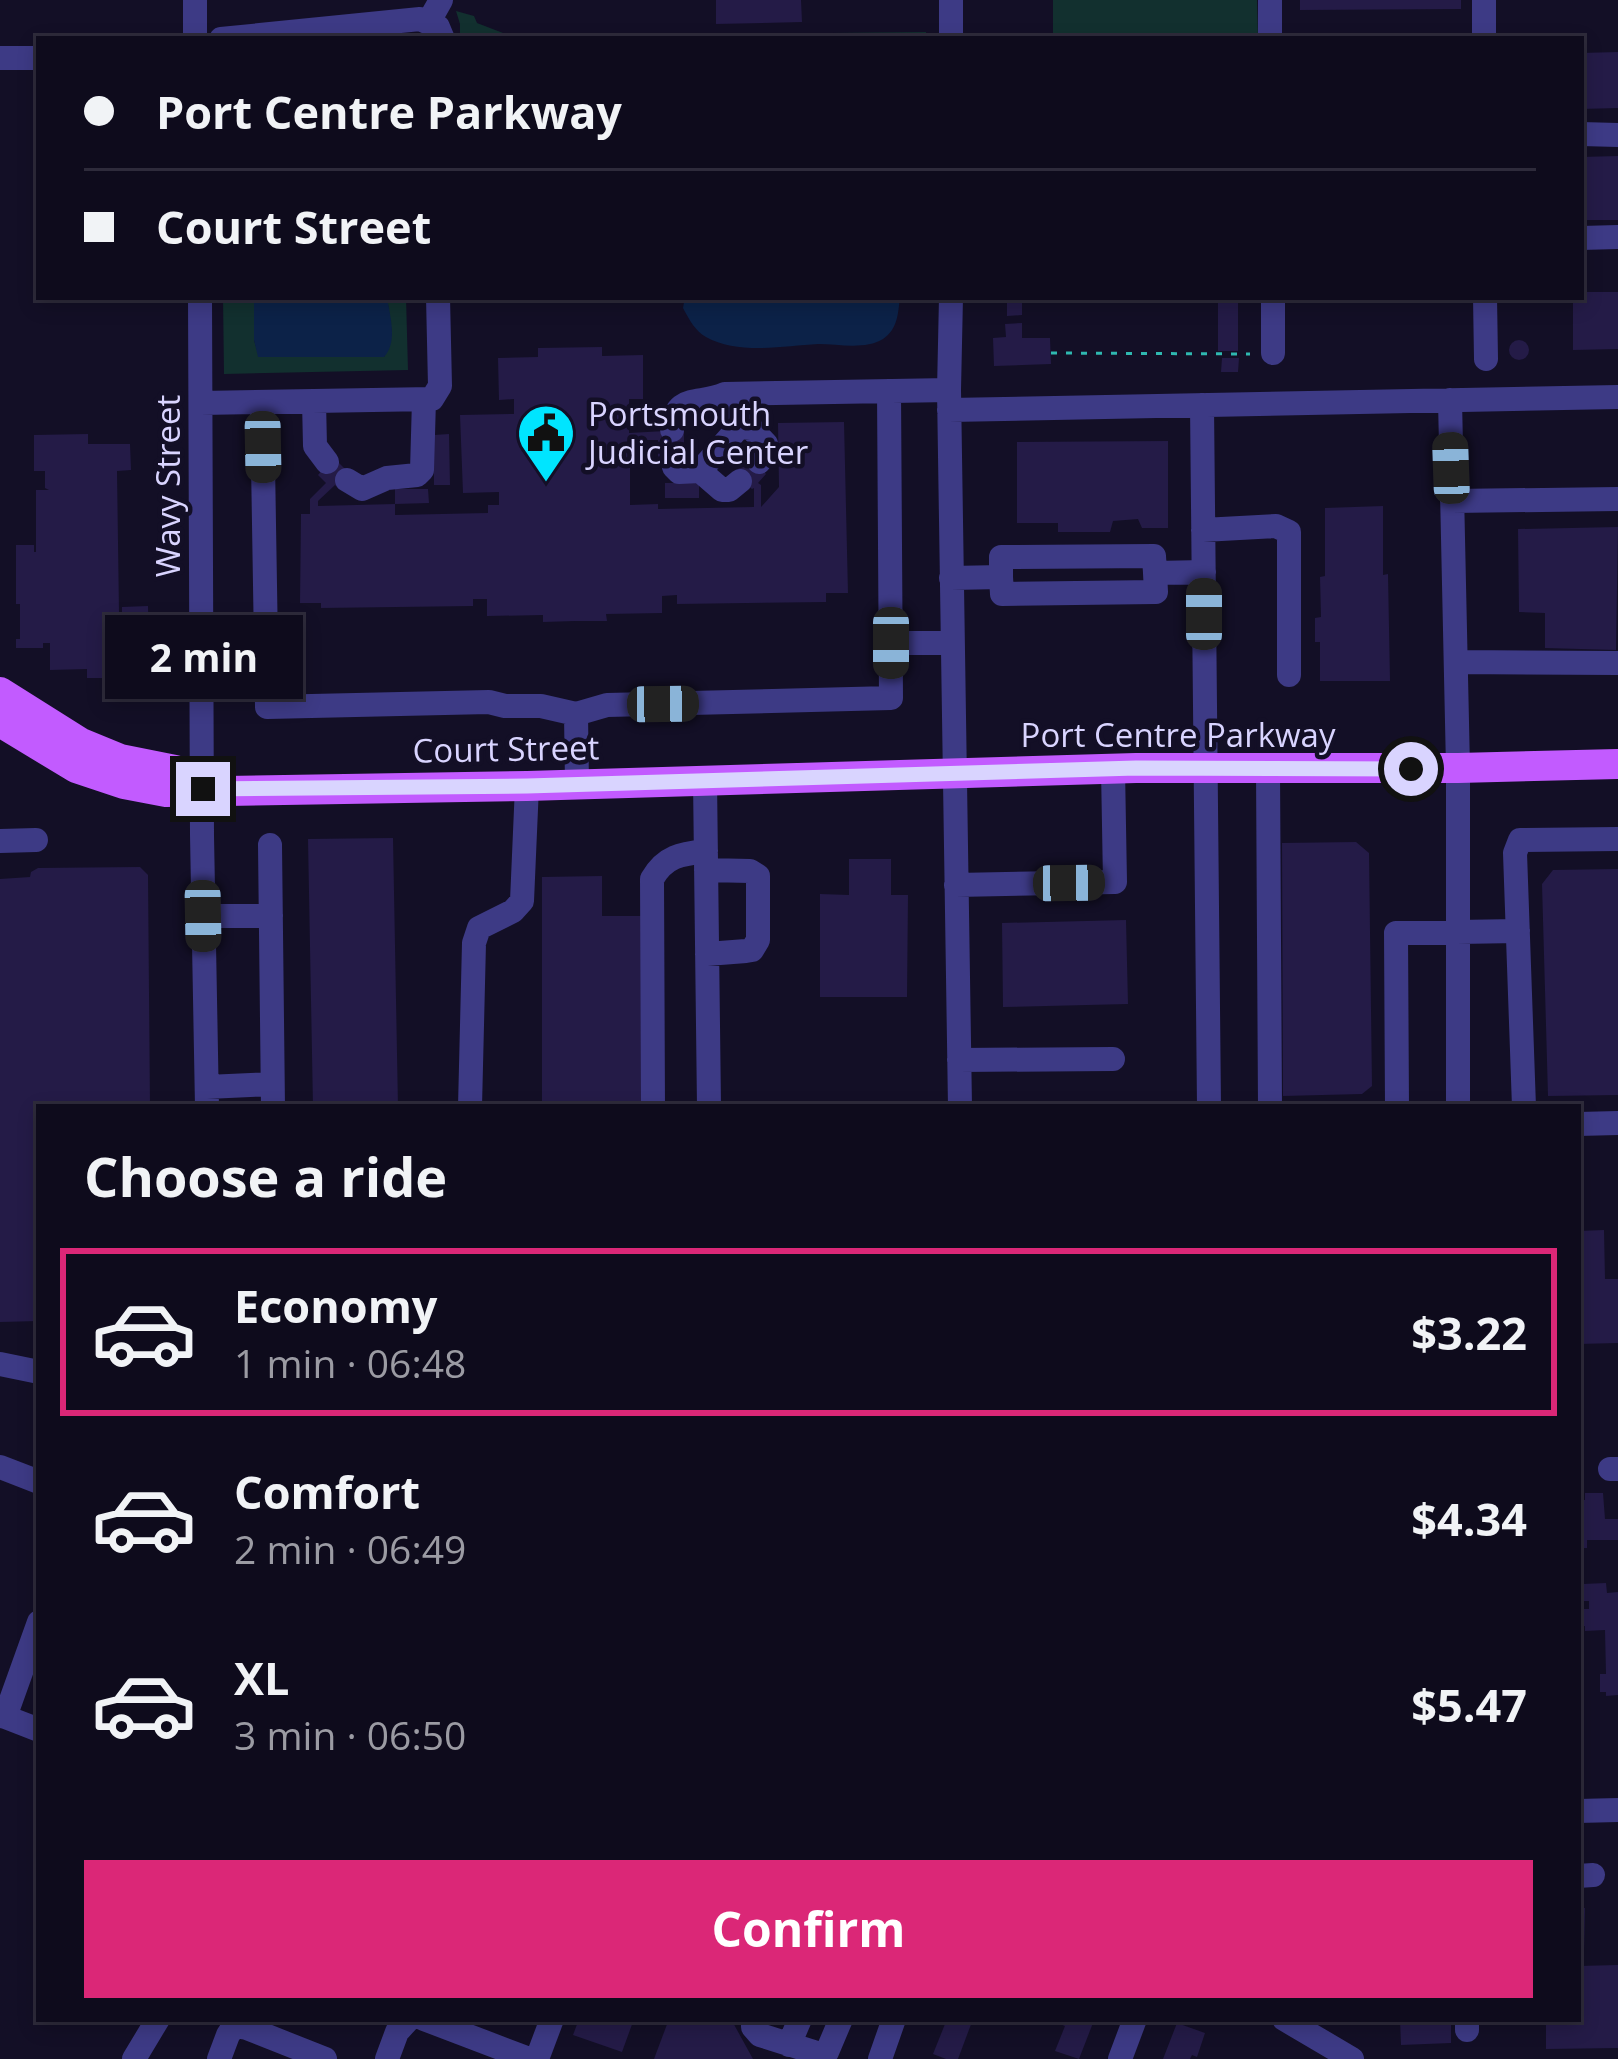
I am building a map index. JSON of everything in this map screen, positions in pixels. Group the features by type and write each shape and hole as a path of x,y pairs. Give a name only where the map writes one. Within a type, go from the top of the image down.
{"main road":[{"name":"Court Street","path":"1,701 81,743 120,759 175,770 203,789 527,786 954,773"},
{"name":"Port Centre Parkway","path":"954,773 1618,764"}],"street":[{"path":"195,0 195,36"},
{"path":"249,36 407,19 420,19 436,31 441,0"},
{"path":"951,0 951,36"},
{"path":"1270,0 1270,36"},
{"path":"1484,0 1484,36"},
{"path":"0,58 36,58"},
{"path":"1584,134 1618,135"},
{"path":"1584,238 1618,237"},
{"name":"Wavy Street","path":"200,300 207,1097"},
{"path":"202,403 424,400 436,396 440,386 439,300"},
{"path":"951,300 960,1104"},
{"path":"1261,354 1272,300"},
{"path":"1484,300 1486,359"},
{"path":"262,402 267,706 489,702 576,714 607,705 891,698 889,391"},
{"path":"672,430 674,412 682,404 725,394 889,391 949,400 1202,405 1618,398"},
{"path":"700,471 740,427 740,394"},
{"path":"347,480 362,489 422,470 424,400"},
{"path":"1450,400 1458,768 1458,1104"},
{"path":"314,401 315,446 327,462"},
{"path":"1202,405 1209,1104"},
{"path":"740,427 751,428 766,444 758,461"},
{"path":"672,458 679,472 700,471 722,490 740,481"},
{"path":"1452,501 1618,499"},
{"path":"1204,530 1276,526 1288,532 1288,676"},
{"path":"1154,556 1156,592 1002,594 1001,577 1001,557 1154,556"},
{"path":"1155,573 1204,572"},
{"path":"951,578 1001,577"},
{"path":"891,643 952,643"},
{"path":"201,657 266,656"},
{"path":"1456,662 1618,663"},
{"path":"576,714 577,784"},
{"path":"956,885 1115,882 1113,769"},
{"path":"1268,770 1270,1104"},
{"path":"705,780 709,1104"},
{"path":"470,1104 474,944 479,928 513,911 522,901 527,786"},
{"path":"1524,1104 1515,853 1520,840 1618,839"},
{"path":"0,841 36,841"},
{"path":"207,1097 273,1096 270,845"},
{"path":"653,1104 652,879 678,854 758,876 758,940 752,950 707,954"},
{"path":"203,916 271,916"},
{"path":"1396,1104 1396,933 1518,931"},
{"path":"959,1060 1113,1059"},
{"path":"1581,1124 1618,1123"},
{"path":"0,1364 36,1371"},
{"path":"1,1470 36,1481"},
{"path":"36,1630 2,1716 36,1729"},
{"path":"1581,1811 1618,1810"},
{"path":"134,2059 156,2022"},
{"path":"387,2059 406,2022"},
{"path":"432,2022 533,2059 551,2022"},
{"path":"753,2022 760,2035 824,2055 840,2022"},
{"path":"790,2045 799,2022"},
{"path":"880,2059 893,2022"},
{"path":"1120,2059 1134,2022"},
{"path":"1289,2022 1352,2059"},
{"path":"219,2059 234,2026 325,2059"}],"path":[{"path":"1051,353 1261,354"}],"green space":[{"path":"1053,0 1257,0 1258,36 1053,36"},
{"path":"456,11 503,33 530,36 460,36"},
{"path":"926,32 926,36 530,36"},
{"path":"223,300 254,300 259,357 384,357 392,334 387,300 406,300 408,370 224,374"}],"water":[{"path":"254,300 387,300 392,328 384,357 258,357"},
{"path":"684,300 900,300 888,335 860,345 732,346 702,334 683,308"}],"building":[{"path":"716,0 801,0 802,22 716,24"},
{"path":"1300,0 1461,0 1461,9 1300,10"},
{"path":"1618,52 1618,108 1584,109 1584,53"},
{"path":"1618,156 1618,220 1584,220 1584,157"},
{"path":"1584,292 1618,292 1618,349 1573,350 1573,300 1584,300"},
{"path":"1053,300 1022,302 1022,315 1007,316 1007,303 993,303"},
{"path":"1218,300 1238,300 1238,351 1218,351"},
{"path":"1022,323 1022,338 1050,338 1051,364 994,366 993,338 1006,337 1005,324"},
{"path":"1519,340 1529,350 1519,360 1509,350"},
{"name":"Portsmouth Judicial Center","path":"602,347 602,356 643,355 643,399 629,399 629,433 684,430 684,458 658,458 658,440 630,440 630,505 754,507 754,488 733,474 752,455 766,474 758,483 761,507 779,487 778,423 844,422 848,593 826,593 826,602 677,604 677,595 662,596 662,613 606,614 607,621 543,622 543,615 487,616 487,599 473,599 473,606 321,608 321,603 300,603 301,514 310,514 310,499 326,483 318,475 333,457 352,476 339,489 335,485 318,506 395,504 395,515 488,513 488,505 499,505 499,492 463,493 460,415 514,414 514,399 499,400 498,358 538,357 538,348"},
{"path":"1222,358 1239,358 1238,372 1221,372"},
{"path":"88,434 88,444 130,444 131,470 117,471 119,612 122,607 148,606 149,649 123,649 122,620 113,620 111,678 87,678 87,669 50,670 50,643 43,643 43,648 16,648 20,604 16,604 16,545 34,545 36,552 36,490 49,490 45,471 34,471 34,435"},
{"path":"449,434 450,485 434,485 434,435"},
{"path":"1168,441 1168,528 1142,528 1138,519 1113,521 1110,532 1058,532 1058,523 1017,523 1017,442"},
{"path":"665,483 699,483 699,498 665,498"},
{"path":"395,489 428,489 429,503 395,504"},
{"path":"1383,506 1390,681 1320,681 1315,618 1321,617 1320,577 1325,576 1325,508"},
{"path":"1618,527 1616,650 1545,648 1545,613 1519,612 1518,529"},
{"path":"393,838 398,1104 313,1104 308,839"},
{"path":"1356,842 1369,853 1372,1086 1362,1094 1283,1096 1282,843"},
{"path":"849,859 891,859 891,895 908,895 907,997 820,997 820,894 849,895"},
{"path":"140,867 148,875 150,1104 36,1104 36,1321 0,1322 0,879 30,877 38,868"},
{"path":"1618,869 1618,1095 1548,1096 1542,884 1553,870"},
{"path":"602,876 602,916 644,916 644,1104 542,1104 542,877"},
{"path":"1126,920 1128,1004 1003,1007 1002,923"},
{"path":"1604,1230 1605,1279 1618,1279 1618,1343 1581,1344 1581,1231"},
{"path":"1585,1493 1603,1493 1605,1519 1618,1519 1618,1540 1587,1540 1587,1548 1581,1548 1581,1500"},
{"path":"1606,1583 1607,1593 1618,1592 1618,1695 1600,1692 1600,1674 1606,1674 1605,1630 1585,1631 1581,1627 1581,1609 1589,1609 1583,1584"},
{"path":"1581,1908 1585,1908 1581,1950"},
{"path":"1618,1965 1618,2048 1546,2049 1546,2022 1581,2022 1581,1966"},
{"path":"578,2022 633,2022 622,2052 573,2035"},
{"path":"668,2022 733,2022 753,2059 654,2059"},
{"path":"946,2022 972,2022 958,2059 933,2054"},
{"path":"1400,2022 1451,2022 1451,2043 1401,2045"},
{"path":"1057,2023 1093,2023 1079,2059 1055,2051 1065,2026"},
{"path":"1177,2023 1205,2033 1197,2057 1163,2059"}],"place":[{"name":"Portsmouth Judicial Center","path":"546,484"}],"route":[{"path":"203,789 527,786 1136,768 1411,769"}]}
